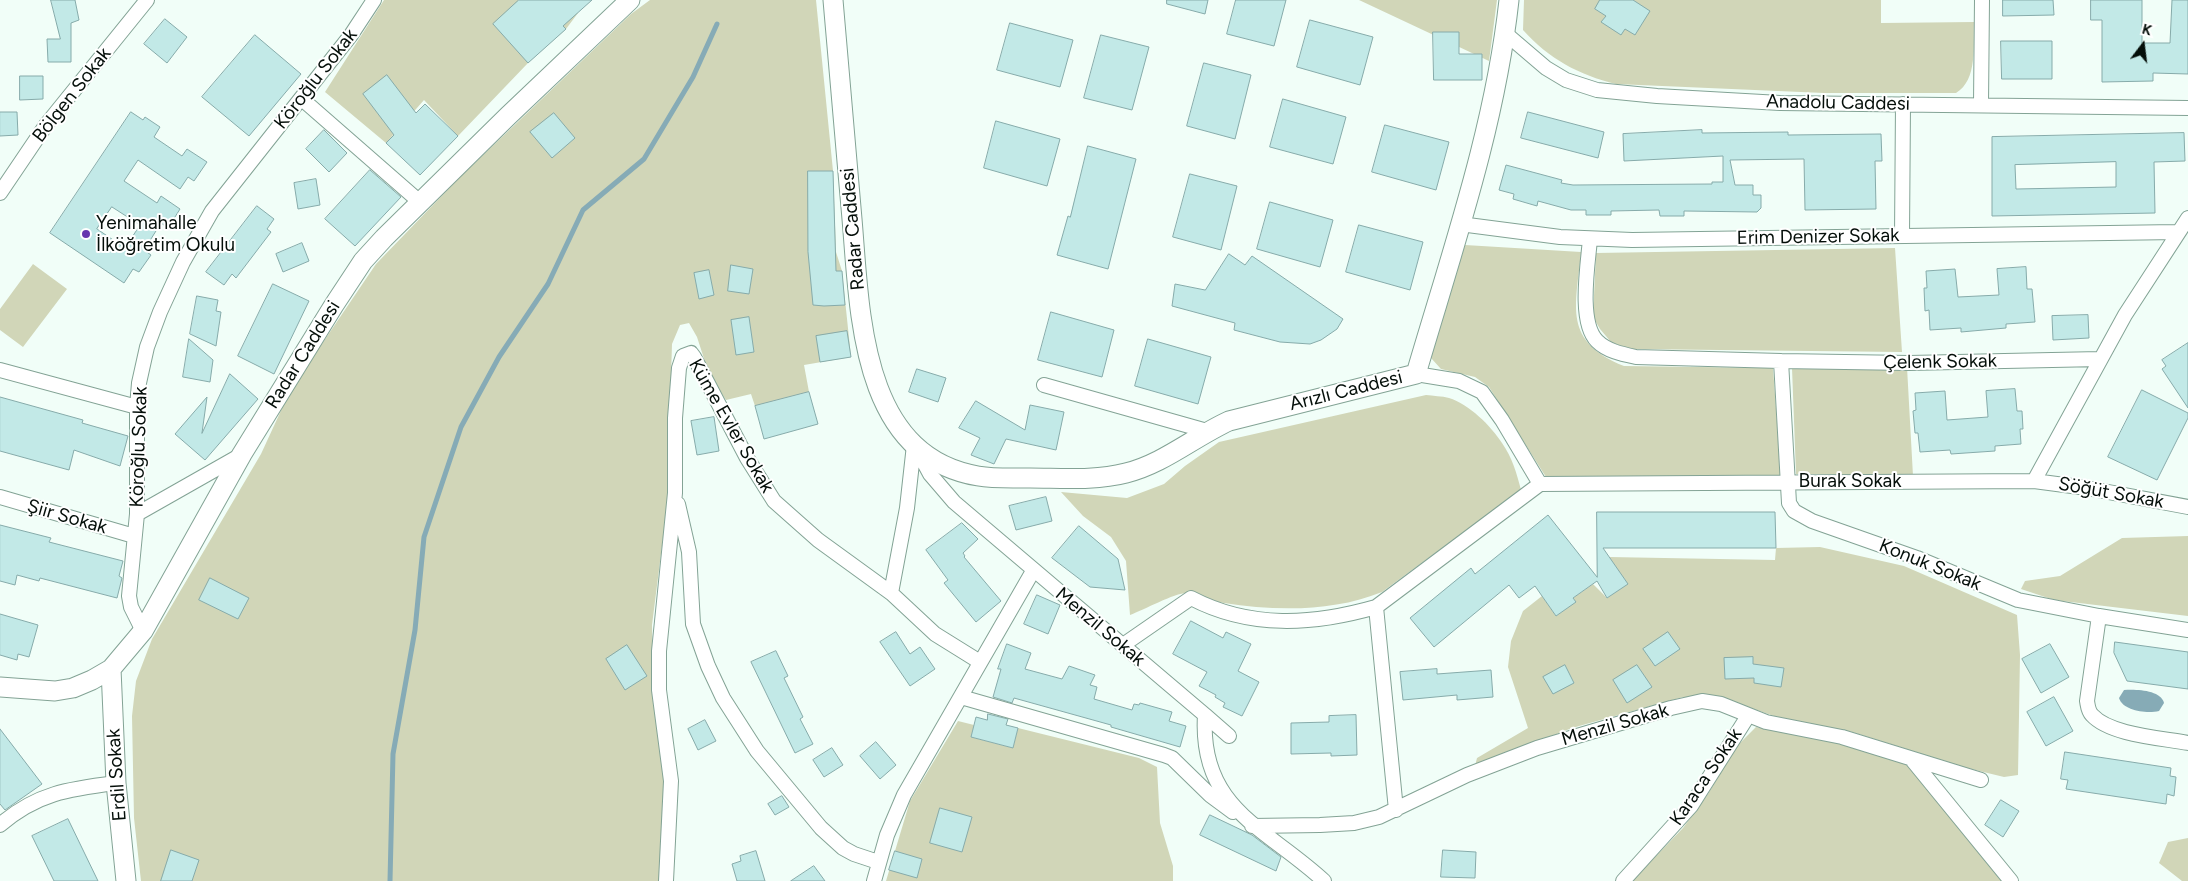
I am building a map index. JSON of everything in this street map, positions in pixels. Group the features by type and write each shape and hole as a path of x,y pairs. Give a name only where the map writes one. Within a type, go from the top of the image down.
{"street":[{"name":"Bölgen Sokak","path":"0,193 46,125 147,0"},
{"name":"Köroğlu Sokak","path":"143,631 131,607 129,596 137,514 137,407 139,383 147,347 160,312 195,238 233,183 302,99 351,35 374,0"},
{"name":"Radar Caddesi","path":"0,686 55,690 86,683 111,669 143,631 242,454 363,261 384,238 630,0"},
{"name":"Radar Caddesi","path":"833,0 865,344 878,391 894,420 914,446"},
{"name":"Arızlı Caddesi","path":"914,446 936,460 976,476 993,478 1106,477 1149,466 1207,431 1252,414 1416,374 1490,118 1506,33 1509,0"},
{"path":"1981,104 1982,0"},
{"name":"Anadolu Caddesi","path":"1506,33 1546,68 1566,80 1597,90 1657,96 1780,103 2188,108"},
{"path":"302,99 421,203"},
{"path":"1902,104 1902,236"},
{"path":"2034,481 2100,359 2177,232 2188,218"},
{"name":"Erim Denizer Sokak","path":"1460,224 1560,237 1632,240 2177,232"},
{"name":"Çelenk Sokak","path":"1590,238 1586,311 1588,328 1597,341 1615,352 1636,357 1909,363 2100,359"},
{"name":"Küme Evler Sokak","path":"666,881 670,781 659,690 659,651 675,493 676,418 679,368 683,356 691,354 747,458 774,501 818,540 891,593 935,634 980,662"},
{"path":"1781,361 1788,482"},
{"path":"0,370 137,407"},
{"path":"1123,645 1191,598 1210,608 1235,616 1261,620 1314,620 1346,615 1376,607 1540,484 1502,420 1482,392 1459,381 1416,374"},
{"path":"1044,385 1207,431"},
{"path":"891,593 907,508 914,446"},
{"name":"Menzil Sokak","path":"914,446 930,474 954,502 1229,736"},
{"path":"137,514 242,454"},
{"name":"Burak Sokak","path":"1540,484 2034,481"},
{"name":"Söğüt Sokak","path":"2034,481 2087,488 2188,507"},
{"name":"Konuk Sokak","path":"1788,482 1789,503 1794,511 1812,521 1917,558 2018,600 2100,616 2188,630"},
{"name":"Küme Evler Sokak","path":"675,493 688,552 693,624 708,666 723,698 758,751 821,828 854,854 878,862"},
{"name":"Şiir Sokak","path":"0,497 134,536"},
{"path":"874,881 878,862 894,814 1033,571"},
{"path":"1376,607 1396,810"},
{"path":"2100,616 2087,701 2088,710 2092,716 2103,724 2117,729 2188,743"},
{"name":"Erdil Sokak","path":"111,669 116,783 126,881"},
{"path":"961,697 1138,746 1172,758 1210,795 1324,881"},
{"name":"Menzil Sokak","path":"1252,826 1354,823 1379,817 1467,775 1536,748 1671,708 1702,701 1712,702 1748,716 1784,726 1842,737 1981,780"},
{"path":"1205,715 1205,749 1217,782 1231,803 1252,826"},
{"name":"Karaca Sokak","path":"1623,881 1691,806 1748,716"},
{"path":"1913,760 2011,881"},
{"path":"0,825 9,817 42,797 60,792 116,783"}],"green space":[{"path":"384,0 567,0 578,13 566,29 528,63 458,136 424,100 386,143 325,92"},
{"path":"650,0 816,0 833,171 836,252 842,271 851,357 804,365 809,392 755,406 751,394 726,400 709,374 697,337 689,323 680,325 672,344 667,506 652,625 653,674 665,787 661,881 141,881 134,818 132,716 136,681 152,639 261,454 290,391 376,264 460,177 631,14"},
{"path":"1359,0 1497,0 1489,61"},
{"path":"1524,0 1881,0 1881,23 1974,22 1973,61 1968,80 1956,93 1824,93 1616,84 1577,71 1554,57 1533,40 1523,30"},
{"path":"1465,245 1581,252 1576,306 1577,320 1582,333 1590,345 1604,356 1624,366 1773,368 1781,476 1546,477 1489,387 1475,377 1441,369 1431,358"},
{"path":"1895,248 1902,352 1629,349 1611,342 1593,317 1596,253"},
{"path":"33,264 67,289 23,347 0,330 0,309"},
{"path":"1907,367 1913,476 1796,474 1792,368"},
{"path":"1426,395 1446,397 1457,401 1472,410 1486,423 1506,448 1521,490 1382,592 1363,599 1324,606 1284,608 1224,603 1187,593 1167,599 1130,615 1126,561 1111,537 1083,516 1061,492 1127,498 1164,484 1185,466 1219,442"},
{"path":"2188,536 2188,616 2054,600 2021,589 2025,581 2060,576 2122,538"},
{"path":"1820,547 1904,566 2017,615 2020,655 2018,775 2004,777 1967,768 1852,732 1774,716 1722,698 1683,697 1572,728 1475,766 1477,758 1528,728 1508,667 1511,641 1523,611 1542,596 1556,616 1575,602 1573,598 1593,584 1607,598 1627,584 1609,557 1775,560 1776,548"},
{"path":"958,721 974,725 971,737 1013,748 1018,728 1139,758 1157,767 1160,823 1173,866 1173,881 886,881 910,801"},
{"path":"1756,727 1837,742 1909,764 2003,881 1632,881 1683,828 1708,794 1735,748"},
{"path":"2188,838 2188,881 2182,881 2159,863 2168,842"}],"water":[{"path":"2124,690 2141,690 2153,693 2158,695 2164,703 2159,711 2148,712 2130,709 2119,698"}],"building":[{"path":"51,0 75,0 79,20 71,23 71,62 48,62 47,39 60,39"},
{"path":"519,0 592,0 563,26 566,29 528,63 493,24"},
{"path":"1167,0 1208,0 1205,14 1167,4"},
{"path":"1236,0 1286,0 1274,46 1227,34"},
{"path":"1600,0 1633,0 1650,11 1635,35 1625,29 1621,35 1601,22 1606,16 1595,9"},
{"path":"2003,0 2053,0 2054,15 2003,16"},
{"path":"2091,0 2142,0 2142,43 2170,43 2172,0 2188,0 2188,74 2153,73 2153,81 2102,82 2102,20 2091,20"},
{"path":"165,19 187,37 167,63 144,44"},
{"path":"1310,20 1373,37 1360,85 1297,67"},
{"path":"1010,23 1073,40 1060,87 997,70"},
{"path":"1433,32 1459,32 1459,54 1482,54 1482,80 1434,80"},
{"path":"255,35 301,74 249,136 202,97"},
{"path":"1101,35 1149,47 1132,110 1084,98"},
{"path":"2001,41 2052,41 2052,79 2002,79"},
{"path":"1204,63 1251,75 1235,139 1187,126"},
{"path":"387,75 416,113 425,104 458,136 420,175 386,143 394,135 363,94"},
{"path":"20,76 43,76 43,99 20,100"},
{"path":"1283,99 1346,117 1333,164 1270,147"},
{"path":"0,112 17,112 18,135 0,136"},
{"path":"131,112 143,120 145,117 160,127 154,137 182,156 187,149 207,162 194,181 188,177 180,189 138,160 124,181 157,203 161,196 180,209 168,228 161,223 144,250 151,255 139,272 133,269 124,283 50,233","holes":["112,207 140,225 125,248 97,229"]},
{"path":"1528,112 1604,132 1598,158 1521,138"},
{"path":"554,113 575,138 552,158 530,132"},
{"path":"996,121 1060,139 1047,186 984,168"},
{"path":"1385,125 1449,142 1436,190 1372,172"},
{"path":"324,130 347,153 329,172 306,149"},
{"path":"1702,130 1702,133 1788,132 1788,135 1881,134 1882,161 1875,161 1876,209 1805,210 1804,159 1730,160 1735,185 1753,185 1753,195 1761,195 1761,208 1757,212 1684,211 1684,216 1660,216 1659,210 1611,211 1611,215 1586,215 1586,210 1571,210 1538,201 1537,206 1513,199 1514,194 1499,190 1506,165 1562,180 1561,183 1573,185 1712,184 1712,182 1723,182 1723,156 1624,161 1623,134"},
{"path":"2184,133 2185,161 2154,162 2155,213 1992,216 1992,137","holes":["2116,162 2116,187 2016,189 2015,165"]},
{"path":"1088,146 1136,159 1108,269 1057,255 1068,216 1070,217"},
{"path":"370,170 401,197 355,246 325,219"},
{"path":"808,171 833,171 836,271 842,271 845,305 813,305 808,252"},
{"path":"1190,174 1237,186 1221,250 1173,237"},
{"path":"316,179 320,205 298,209 294,183"},
{"path":"1270,202 1333,220 1320,267 1257,249"},
{"path":"257,206 274,219 267,229 271,232 236,278 232,274 224,285 206,272"},
{"path":"1359,225 1423,242 1410,290 1346,272"},
{"path":"302,243 309,261 283,272 276,254"},
{"path":"1229,254 1245,265 1252,256 1343,319 1337,329 1321,340 1310,344 1280,342 1234,330 1235,323 1172,306 1175,284 1205,290"},
{"path":"731,265 753,269 749,294 728,291"},
{"path":"2026,267 2027,289 2032,289 2035,322 2006,324 2006,328 1961,332 1961,328 1930,330 1929,310 1925,311 1924,288 1927,288 1926,271 1955,269 1958,297 1999,295 1997,269"},
{"path":"709,270 714,295 699,299 694,273"},
{"path":"273,284 309,301 274,374 238,356"},
{"path":"197,296 218,300 216,311 221,312 216,346 190,334"},
{"path":"1051,312 1114,330 1102,377 1038,360"},
{"path":"2088,315 2089,338 2053,340 2052,316"},
{"path":"749,317 754,352 736,355 731,320"},
{"path":"847,331 851,357 820,362 816,336"},
{"path":"189,339 213,360 210,382 183,377"},
{"path":"1148,339 1211,357 1198,404 1135,386"},
{"path":"2188,343 2188,408 2162,369 2166,366 2162,360"},
{"path":"917,369 946,378 938,402 909,392"},
{"path":"230,374 258,399 205,460 175,434 207,397 202,433"},
{"path":"2015,389 2017,411 2022,411 2023,429 2020,429 2021,444 1995,446 1995,451 1951,454 1950,450 1920,452 1918,433 1915,433 1913,411 1916,410 1915,393 1945,391 1947,420 1988,417 1986,391"},
{"path":"2142,390 2188,413 2188,418 2157,480 2108,457"},
{"path":"809,392 818,424 764,439 755,406"},
{"path":"0,397 83,420 82,423 128,436 120,466 74,450 69,470 0,451"},
{"path":"976,401 1025,430 1030,405 1064,412 1056,450 1006,439 994,464 971,455 980,438 959,428"},
{"path":"714,417 719,451 697,455 691,421"},
{"path":"1046,497 1052,521 1016,530 1009,506"},
{"path":"1597,512 1775,512 1776,548 1603,548 1628,584 1607,598 1597,581 1573,598 1576,602 1556,616 1535,586 1519,598 1509,585 1434,647 1410,618 1471,568 1475,574 1548,515 1597,577"},
{"path":"962,523 978,539 963,553 964,557 1001,601 976,622 944,583 948,580 926,550"},
{"path":"0,525 51,538 49,542 123,561 119,576 122,578 117,598 40,578 39,581 17,575 15,585 0,581"},
{"path":"1079,526 1118,559 1125,590 1090,587 1052,558"},
{"path":"210,578 249,598 238,619 199,600"},
{"path":"1037,595 1060,605 1048,634 1024,624"},
{"path":"0,614 38,625 29,657 18,654 17,660 0,655"},
{"path":"1191,621 1223,638 1226,632 1251,644 1238,671 1259,682 1242,716 1223,707 1225,703 1215,697 1216,695 1199,686 1207,672 1173,654"},
{"path":"896,632 910,654 920,647 935,669 910,686 880,642"},
{"path":"1668,632 1680,649 1655,666 1643,649"},
{"path":"2115,642 2188,652 2188,689 2127,681 2114,653"},
{"path":"1007,644 1031,653 1025,669 1062,679 1069,666 1095,675 1090,685 1097,687 1094,699 1132,710 1134,704 1139,705 1140,703 1172,712 1169,721 1186,726 1180,747 1111,727 1111,725 1014,698 1012,703 993,697 1001,669 998,669"},
{"path":"2050,644 2069,677 2041,693 2022,659"},
{"path":"627,645 647,676 625,690 606,659"},
{"path":"776,651 788,676 784,678 803,717 800,719 813,744 795,753 751,662"},
{"path":"1753,657 1753,664 1784,668 1781,687 1754,683 1754,678 1725,679 1724,658"},
{"path":"1565,665 1574,683 1553,694 1543,677"},
{"path":"1637,665 1652,687 1627,703 1613,680"},
{"path":"1437,669 1437,674 1491,670 1493,697 1457,700 1457,695 1403,700 1400,672"},
{"path":"2054,697 2073,731 2046,746 2027,712"},
{"path":"988,714 1008,719 1006,725 1018,728 1013,748 971,737 976,717 987,720"},
{"path":"1356,715 1357,755 1331,756 1331,753 1291,754 1291,723 1329,722 1329,716"},
{"path":"705,720 716,741 698,750 688,729"},
{"path":"0,729 42,784 5,810 0,804"},
{"path":"876,742 896,765 880,779 860,756"},
{"path":"832,748 843,765 824,777 813,760"},
{"path":"2065,752 2171,768 2170,776 2176,777 2174,796 2167,794 2166,804 2066,789 2068,780 2061,779"},
{"path":"782,796 789,807 775,815 768,804"},
{"path":"2001,800 2019,811 2003,837 1985,825"},
{"path":"940,808 972,817 962,852 930,843"},
{"path":"1210,815 1252,835 1281,857 1276,871 1200,835"},
{"path":"68,819 98,881 54,881 32,836"},
{"path":"171,850 199,860 192,881 161,881"},
{"path":"1443,850 1476,852 1475,878 1441,877"},
{"path":"756,851 765,881 737,881 732,864 741,861 740,856"},
{"path":"895,851 922,859 917,878 889,870"},
{"path":"814,866 825,881 791,881"}],"waterway":[{"path":"390,881 393,754 415,630 424,537 461,427 499,357 548,284 583,210 644,159 693,77 717,24"}],"place":[{"name":"Yenimahalle İlköğretim Okulu","path":"86,234"}]}
